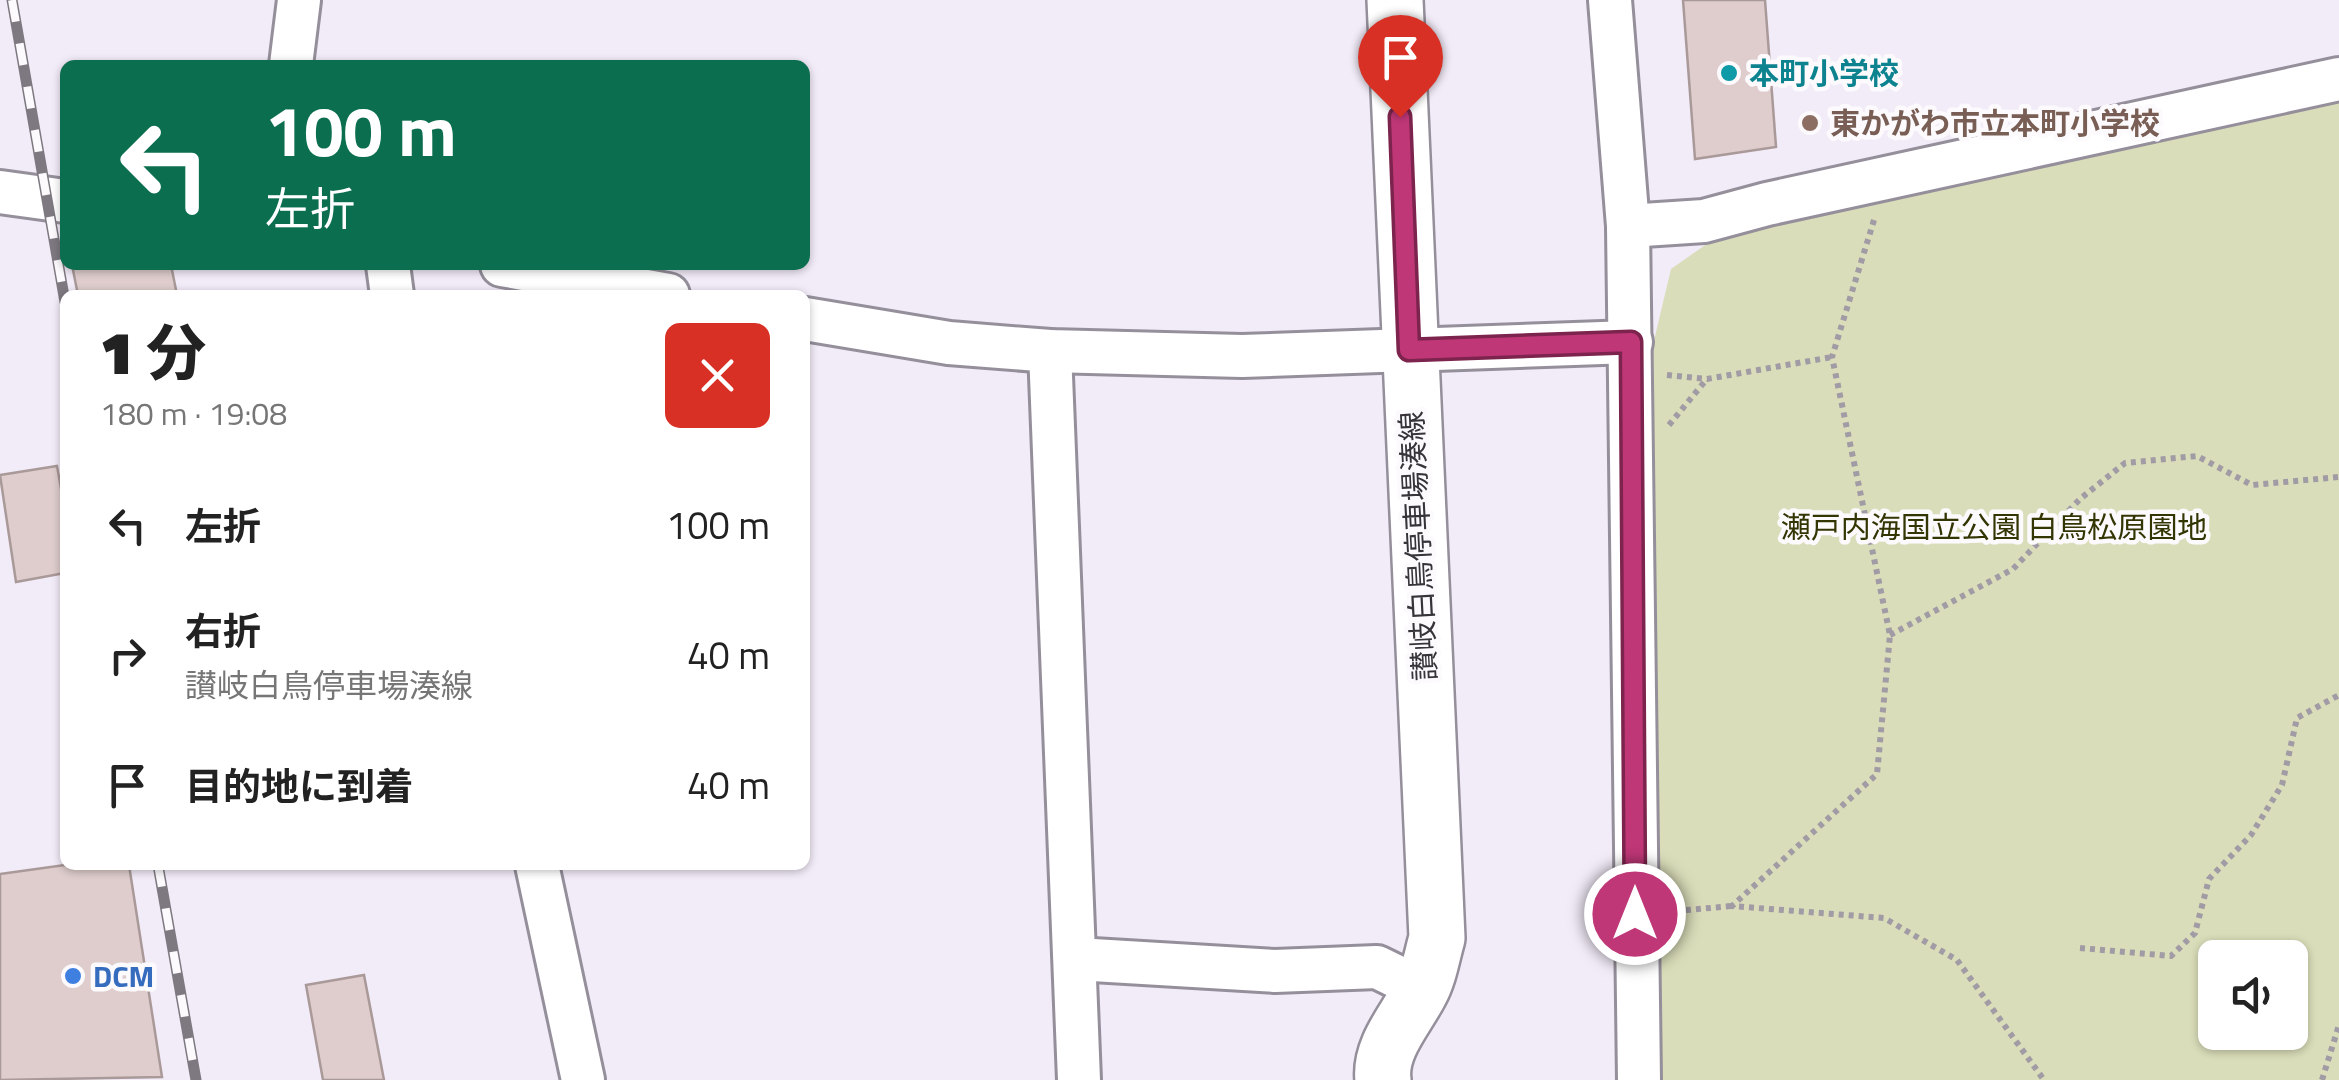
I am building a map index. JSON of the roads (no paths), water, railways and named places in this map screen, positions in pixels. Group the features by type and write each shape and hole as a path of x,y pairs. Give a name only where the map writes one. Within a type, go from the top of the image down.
{"main road":[{"name":"讃岐白鳥停車場湊線","path":"1383,1080 1382,1068 1398,1026 1422,989 1437,938 1395,0"}],"street":[{"path":"292,60 299,0"},
{"path":"1610,0 1628,226 1639,1080"},
{"path":"1628,226 1704,221 2339,79"},
{"path":"0,192 60,200"},
{"path":"530,270 640,290"},
{"path":"810,320 949,344 1050,351 1242,356 1409,350 1631,357"},
{"path":"1050,351 1079,1080"},
{"path":"538,870 583,1080"},
{"path":"1076,959 1275,970 1376,967 1422,989"}],"railway":[{"path":"12,0 63,290"},
{"path":"159,870 196,1080"}],"place":[{"name":"本町小学校","path":"1729,73"},
{"name":"東かがわ市立本町小学校","path":"1810,123"},
{"name":"DCM","path":"73,976"}],"park label":[{"name":"瀬戸内海国立公園 白鳥松原園地","path":"1994,527"}]}
